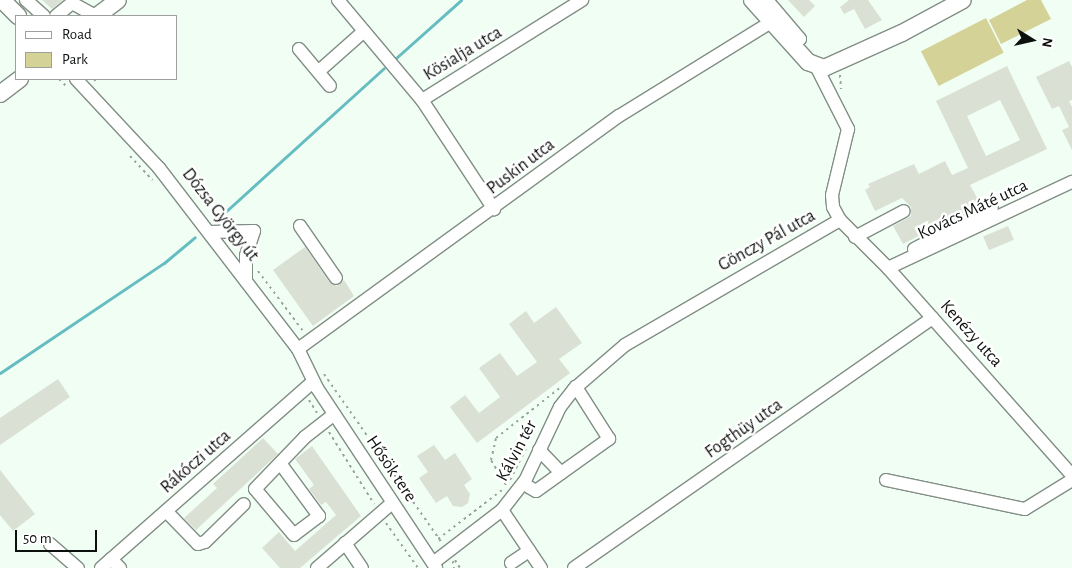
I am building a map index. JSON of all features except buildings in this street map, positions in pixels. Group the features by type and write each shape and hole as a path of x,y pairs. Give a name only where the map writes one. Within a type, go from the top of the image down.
{"main road":[{"path":"2,0 17,15"},
{"path":"97,15 118,0"},
{"path":"758,1 771,22 792,45 816,66 834,66 963,0"},
{"path":"0,94 19,80"}],"street":[{"path":"26,0 43,15"},
{"path":"338,0 422,100"},
{"name":"Kösialja utca","path":"494,209 422,100 582,0"},
{"path":"758,1 800,39 792,45"},
{"path":"57,15 72,3 94,15"},
{"name":"Puskin utca","path":"298,349 494,209 619,116 771,22"},
{"path":"319,71 364,31"},
{"path":"299,49 330,86"},
{"name":"Gönczy Pál utca","path":"575,388 625,345 840,220 833,207 832,195 848,129 816,66"},
{"name":"Dózsa György út","path":"77,80 159,168 210,232 298,349 315,385"},
{"name":"Kovács Máté utca","path":"885,266 1072,182"},
{"path":"885,266 992,208"},
{"path":"855,237 904,211"},
{"name":"Kenézy utca","path":"840,220 934,318 1072,475"},
{"path":"300,226 336,278"},
{"path":"210,232 254,231 246,256 246,281"},
{"name":"Fogthüy utca","path":"574,568 934,318"},
{"name":"Rákóczi utca","path":"101,568 116,563 166,511 304,390 315,385"},
{"name":"Hősök tere","path":"315,385 435,566"},
{"path":"529,487 536,491 609,439 575,388"},
{"name":"Kálvin tér","path":"435,566 457,544 502,510 525,481 560,406 575,388"},
{"path":"280,463 319,516 294,534 255,489 280,463 322,421 334,414"},
{"path":"540,450 561,474"},
{"path":"886,480 1025,509 1072,480"},
{"path":"317,568 392,503"},
{"path":"166,511 198,544 244,504"},
{"path":"502,510 541,568"},
{"path":"345,543 362,568"},
{"path":"50,544 78,568"},
{"path":"511,563 529,550"}],"path":[{"path":"60,80 72,93"},
{"path":"124,150 157,185"},
{"path":"438,539 506,486 491,460 496,438 558,387 575,388"},
{"path":"304,390 380,513 418,568"}],"green space":[{"path":"1027,0 1041,0 1051,19 1001,44 989,20"},
{"path":"986,18 1004,53 939,86 921,51"}],"waterway":[{"path":"396,58 461,0"},
{"path":"223,214 384,68"},
{"path":"0,373 164,263 195,237"}]}
